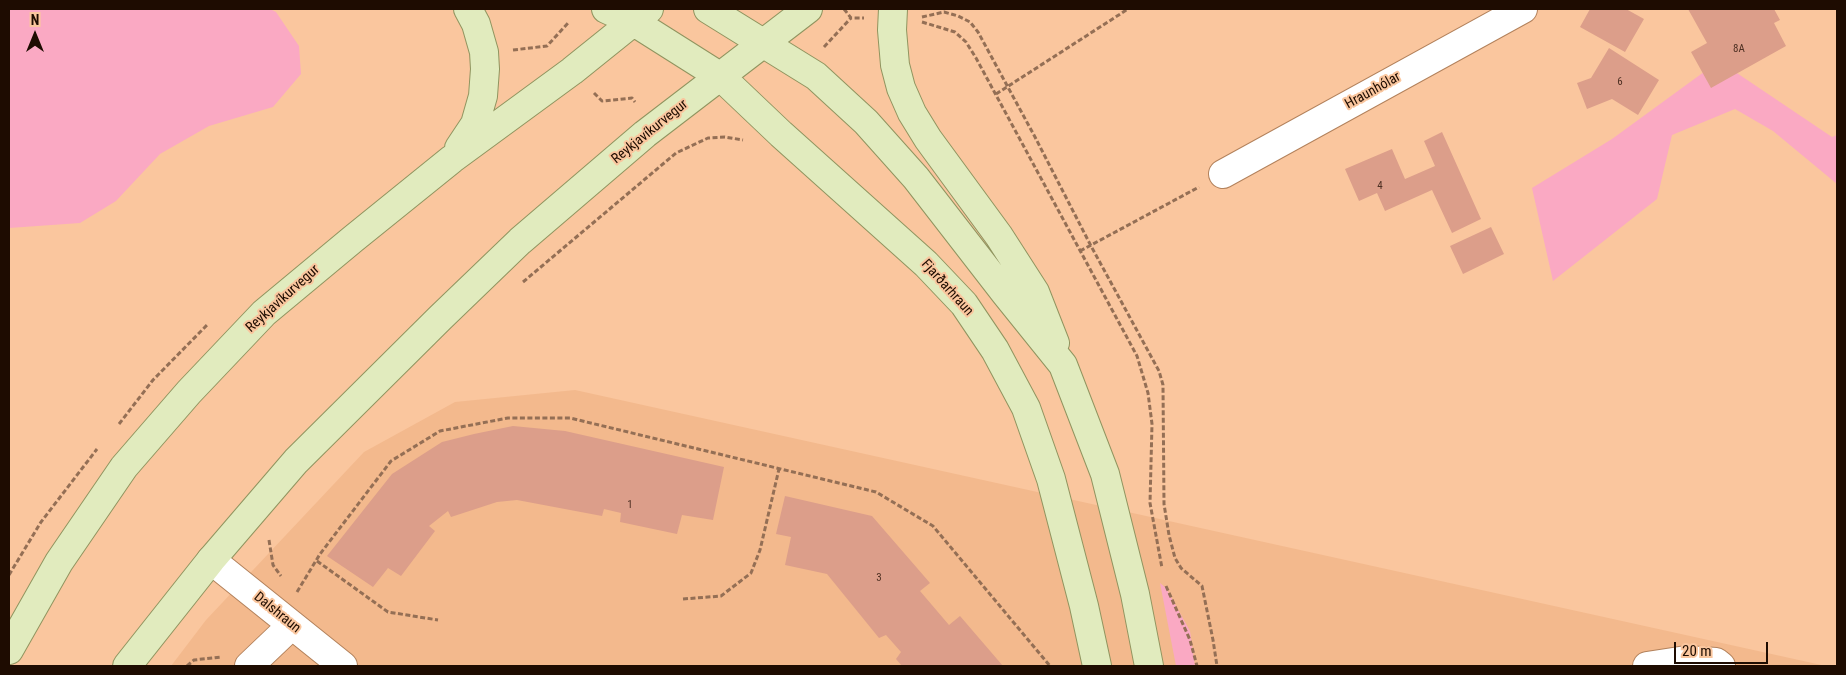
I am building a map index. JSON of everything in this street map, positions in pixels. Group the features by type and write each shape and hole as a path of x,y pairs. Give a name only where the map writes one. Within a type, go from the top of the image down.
{"main road":[{"path":"452,159 475,124 483,96 484,52 476,24 468,9"},
{"name":"Fjarðarhraun","path":"606,9 641,15 730,70 763,117 926,264 964,304 994,350 1026,408 1051,479 1084,606 1096,666"},
{"path":"708,9 739,17 764,43 816,76 866,122 916,178 1004,293 1063,365"},
{"name":"Reykjavíkurvegur","path":"127,666 211,560 296,461 440,318 520,241 645,134 808,9"},
{"path":"883,14 892,30 895,65 901,88 912,112 928,139 999,236 1035,292 1105,474 1135,594 1149,666"},
{"name":"Reykjavíkurvegur","path":"9,650 59,562 124,468 188,392 264,313 452,159 572,71 641,15"},
{"path":"730,70 736,46 739,17"}],"street":[{"name":"Hraunhólar","path":"1224,174 1523,9"},
{"name":"Dalshraun","path":"211,560 343,666"},
{"path":"249,666 292,625"},
{"path":"1647,666 1686,660 1716,662 1721,666"}],"path":[{"path":"844,9 851,18"},
{"path":"996,94 1128,9"},
{"path":"1162,571 1150,503 1152,424 1148,394 1137,356 966,42 955,32 919,20 944,12 970,22 978,32 1090,246 1159,371 1163,385 1164,504 1168,535 1175,558 1181,568 1202,586 1214,640 1217,666"},
{"path":"818,53 851,18 883,14"},
{"path":"507,50 547,46 569,22"},
{"path":"594,93 602,101 632,98 635,102"},
{"path":"519,286 676,153 708,138 725,137 746,141"},
{"path":"1080,251 1224,174"},
{"path":"290,587 296,594 317,561 391,461 440,432 508,418 570,418 876,492 933,526 1050,666"},
{"path":"683,599 721,596 751,573 760,550 780,468"},
{"path":"271,535 269,542 273,565 284,580"},
{"path":"317,561 388,612 438,620"},
{"path":"1164,581 1190,640 1197,666"}],"shaded area":[{"path":"9,9 270,9 276,12 299,46 301,74 273,107 209,126 160,154 116,201 80,223 9,228"},
{"path":"1719,61 1832,137 1837,135 1837,184 1773,131 1735,109 1672,135 1657,199 1553,281 1532,188 1612,139"},
{"path":"575,390 1826,666 171,666 206,620 364,452 455,402"},
{"path":"1160,583 1166,588 1190,631 1195,666 1176,666"}],"building":[{"path":"1590,9 1626,9 1644,19 1625,52 1580,27"},
{"path":"1688,9 1774,9 1780,20 1774,23 1786,46 1711,88 1691,52 1707,43"},
{"path":"1609,48 1659,80 1638,115 1612,99 1587,109 1577,83 1591,78"},
{"path":"1442,132 1481,219 1452,233 1432,190 1385,211 1377,193 1359,201 1345,169 1392,149 1405,179 1435,166 1424,141"},
{"path":"1491,227 1504,254 1463,274 1450,246"},
{"path":"513,426 565,431 724,467 713,520 682,515 677,534 620,522 621,513 604,509 602,516 517,500 497,502 451,517 448,511 429,526 435,531 401,576 388,568 373,587 327,556 392,474 442,442"},
{"path":"785,496 872,516 930,583 920,591 949,625 960,616 1003,666 902,666 896,659 901,652 886,635 879,638 827,574 785,565 791,537 776,534"}]}
